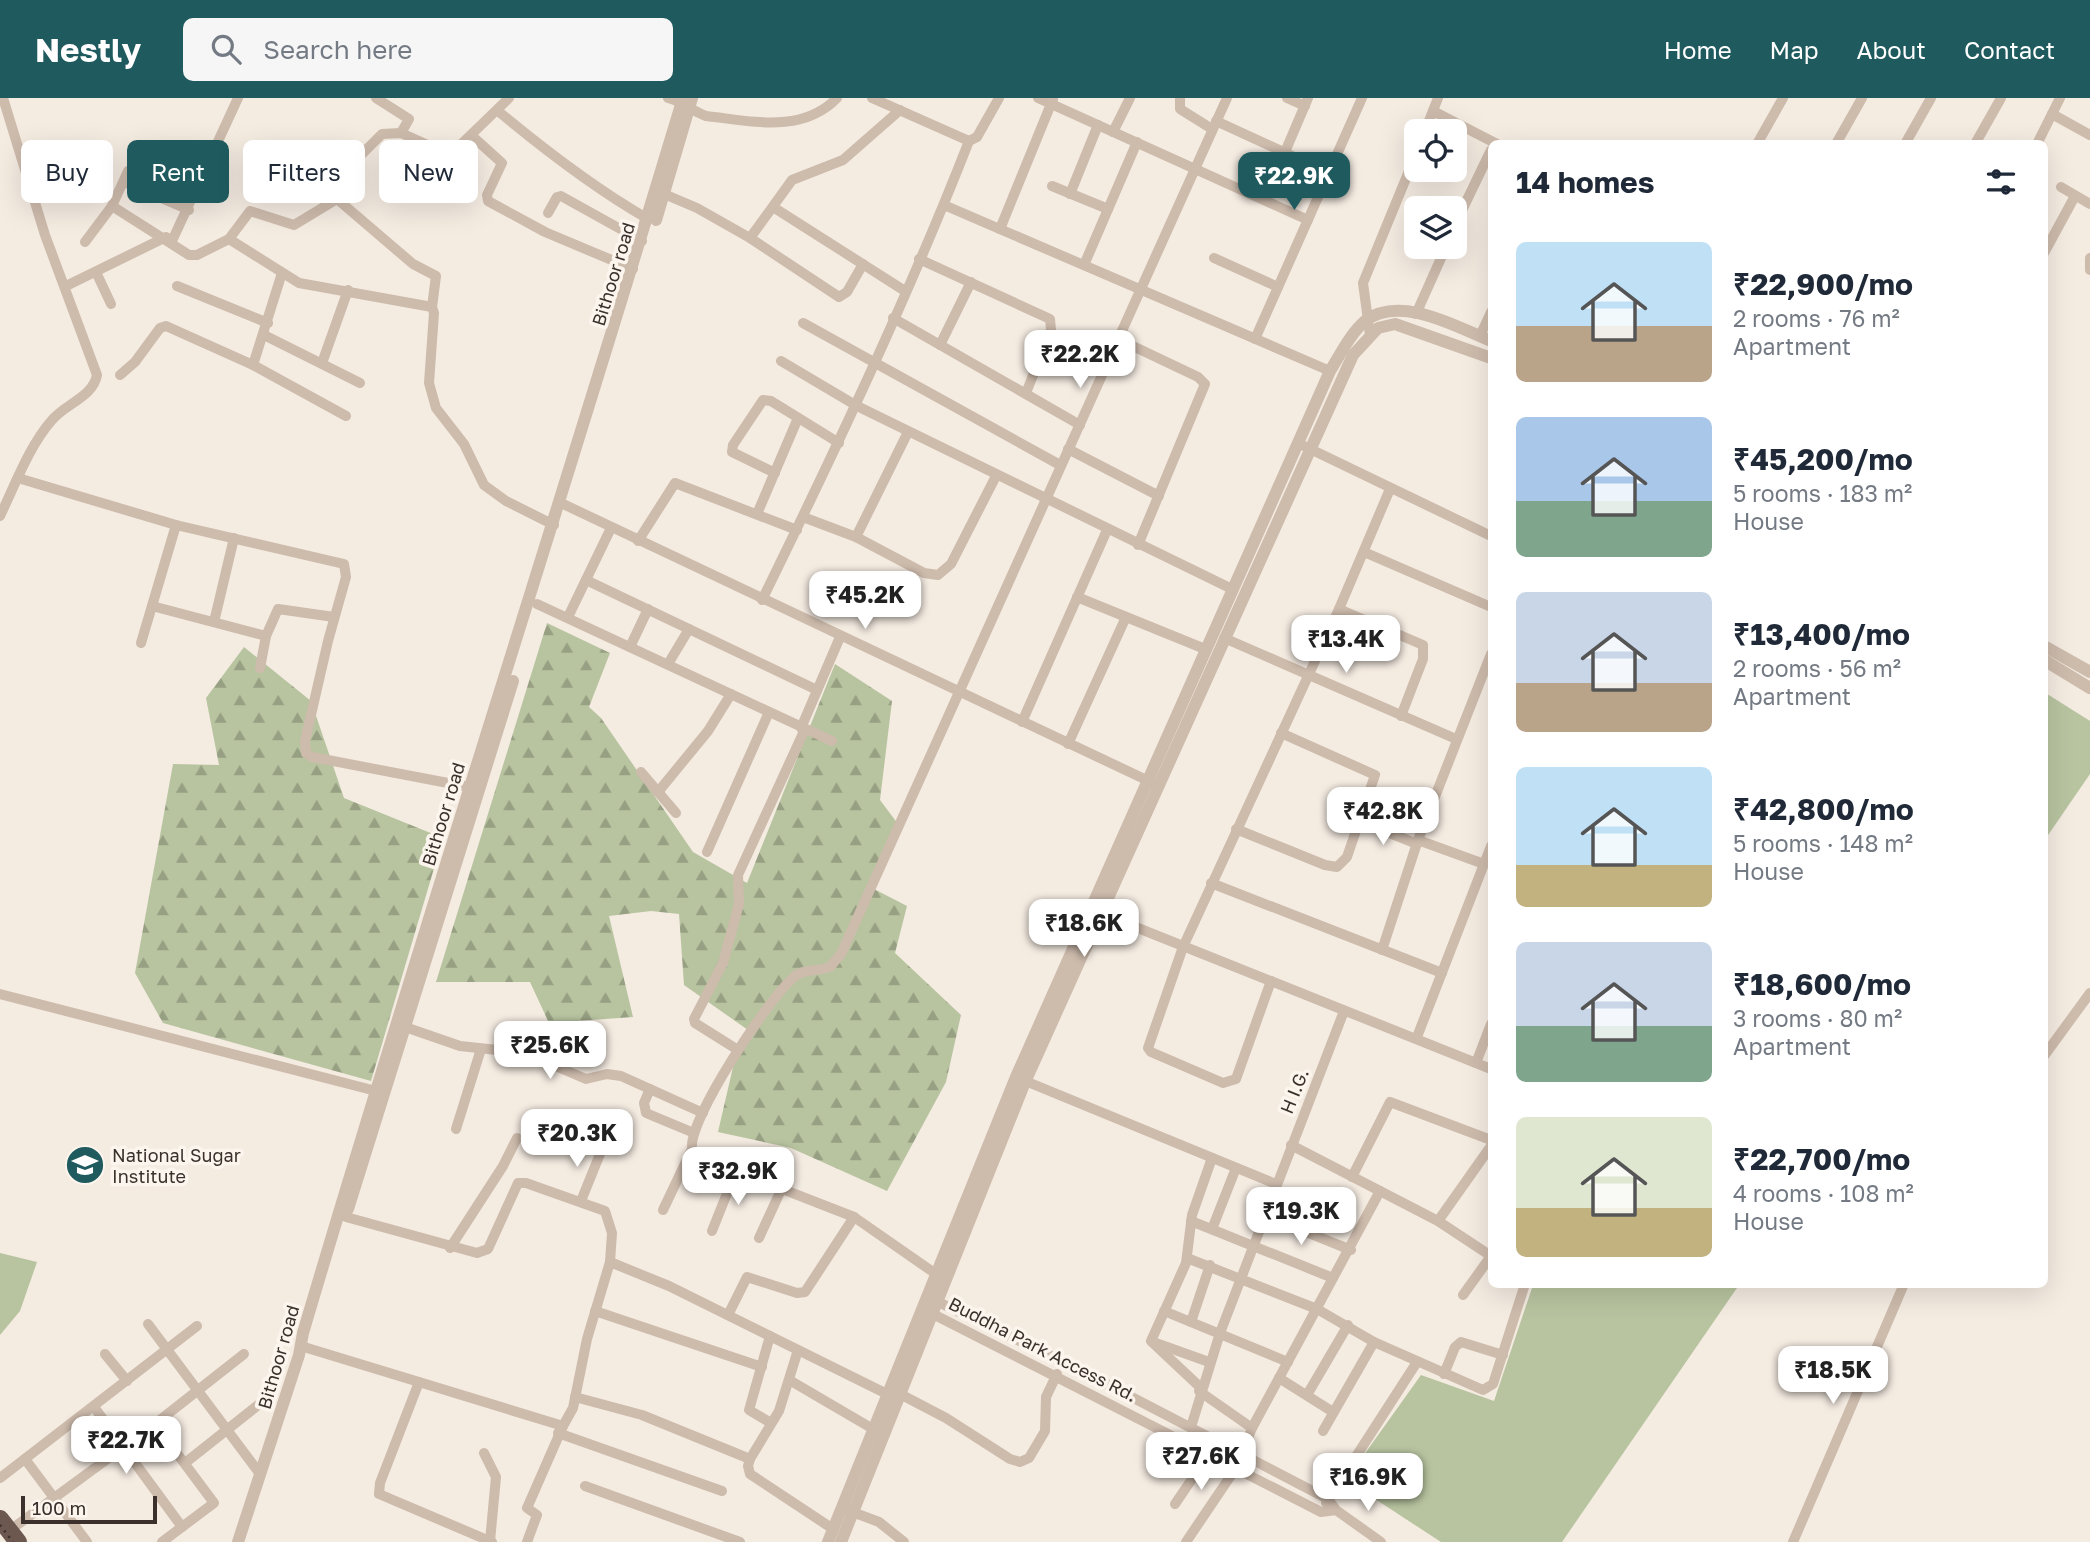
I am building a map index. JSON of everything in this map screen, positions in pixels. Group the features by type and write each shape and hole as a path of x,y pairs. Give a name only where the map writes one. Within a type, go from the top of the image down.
{"street":[{"path":"0,516 18,478 52,420 96,381 96,367 75,320 66,285 45,235 3,98"},
{"path":"66,285 169,239 189,210 237,100 223,98"},
{"path":"376,98 394,103 409,120 401,133"},
{"path":"365,149 382,134 401,133 448,156 509,98"},
{"path":"668,98 687,101 706,116 798,121 820,114 837,98"},
{"path":"872,98 969,141"},
{"path":"762,600 858,406 873,363 944,205 969,141 977,136 999,98"},
{"path":"1038,98 1053,101 1098,125 1196,166 1308,220"},
{"path":"1113,132 1130,98"},
{"path":"1180,98 1181,109 1329,173"},
{"path":"663,1210 692,1149 694,1133 703,1112 738,1050 793,978 800,972 824,970 835,962 1227,98"},
{"path":"1285,152 1307,102 1287,98"},
{"path":"1255,339 1362,98"},
{"path":"1430,119 1438,98"},
{"path":"1759,140 1783,98"},
{"path":"1838,140 1862,98"},
{"path":"1909,140 1931,98"},
{"path":"1977,140 2001,98"},
{"path":"2039,140 2060,98"},
{"path":"687,101 664,194 563,505 537,604 310,1336 302,1351 419,1382 560,1429 722,1491"},
{"name":"Bithoor road","path":"238,1542 302,1351 303,1334 376,1091 470,787 554,525 563,505 648,219 687,101"},
{"path":"1000,229 1053,101"},
{"path":"750,238 792,180 843,160 900,110"},
{"path":"498,111 555,158 610,197 648,219"},
{"path":"1433,111 1488,142"},
{"path":"2052,114 2090,135"},
{"path":"1070,194 1098,125"},
{"path":"472,136 502,163 487,195 488,201 545,232 633,269"},
{"path":"1084,265 1137,142"},
{"path":"1467,200 1488,157"},
{"path":"85,242 112,206 126,176 189,210"},
{"path":"1370,335 1363,283 1404,182"},
{"path":"1052,186 1108,209"},
{"path":"2061,187 2090,204"},
{"path":"664,194 697,208 750,238 839,297 847,292 863,264"},
{"path":"548,213 560,195 642,241"},
{"path":"2048,246 2075,196"},
{"path":"597,216 610,197"},
{"path":"112,206 193,255 229,239 250,211 295,225 329,203"},
{"path":"340,203 413,264 436,276 429,383 436,408 464,444 484,485 506,501 554,525"},
{"path":"944,205 1330,371"},
{"path":"773,206 905,291"},
{"path":"229,239 303,284 432,307"},
{"path":"1214,258 1278,287"},
{"path":"2090,258 2090,270"},
{"path":"919,259 1050,319 1051,330 1026,393"},
{"path":"1416,314 1441,259"},
{"path":"96,272 111,304"},
{"path":"253,365 282,273"},
{"path":"940,345 971,282"},
{"path":"177,286 268,323"},
{"path":"321,363 348,290"},
{"path":"930,1305 936,1274 1020,1080 1152,783 1224,638 1303,446 1330,371 1367,320 1390,311 1416,314 1485,338"},
{"path":"893,318 1080,425"},
{"path":"803,323 1060,465"},
{"path":"1152,783 1232,589 1303,446 1353,355 1378,328 1395,324 1488,357"},
{"path":"120,375 135,362 163,326 253,365 346,416"},
{"path":"264,335 360,383"},
{"path":"1118,339 1198,377 1205,384 1138,545"},
{"path":"781,361 908,432 1232,589"},
{"path":"775,472 734,455 733,445 763,400 771,401 839,443"},
{"path":"757,514 798,418"},
{"path":"856,537 908,432"},
{"path":"1303,446 1488,535"},
{"path":"1068,449 1158,496"},
{"path":"803,517 856,537 924,573 938,575 951,564 996,476"},
{"path":"18,478 176,525 344,564 346,577 305,741 306,753 312,757 470,787"},
{"path":"638,541 675,483 797,530"},
{"path":"1272,981 1236,1079 1223,1083 1150,1052 1148,1048 1183,947 1339,609 1390,489"},
{"path":"563,505 1152,783"},
{"path":"141,643 176,525"},
{"path":"568,617 611,528"},
{"path":"1022,722 1107,530"},
{"path":"214,622 234,538"},
{"path":"1364,551 1488,606"},
{"path":"586,580 817,691"},
{"path":"1077,597 1205,649"},
{"path":"537,604 832,741"},
{"path":"152,606 266,636"},
{"path":"260,668 266,636 278,608 334,617"},
{"path":"630,647 648,609"},
{"path":"1339,609 1423,645 1423,659 1401,716"},
{"path":"1068,744 1126,617"},
{"path":"668,664 689,629"},
{"path":"738,1050 694,1020 723,963 739,904 738,875 803,729 840,637"},
{"path":"1224,638 1456,739"},
{"path":"2048,648 2090,673"},
{"path":"1382,950 1418,842 1488,661"},
{"path":"2048,662 2090,688"},
{"path":"658,792 708,731 731,694"},
{"path":"707,852 769,712"},
{"path":"1236,829 1334,867 1347,858 1375,781 1374,772 1281,733"},
{"path":"641,772 676,813"},
{"path":"1360,821 1486,869 1417,1037"},
{"path":"1211,883 1442,973"},
{"path":"1096,908 1183,947 1417,1037 1488,1068"},
{"path":"2048,1051 2090,993"},
{"path":"0,994 376,1091"},
{"name":"H I.G.","path":"1191,1427 1209,1362 1344,1011"},
{"path":"405,1027 460,1046 518,1051 579,1077 591,1079 613,1075 703,1112"},
{"path":"1476,1063 1488,1032"},
{"path":"456,1129 481,1049"},
{"path":"1020,1080 1276,1184"},
{"path":"828,1542 833,1529 847,1510 1020,1080"},
{"path":"650,1089 644,1104 646,1113 694,1133"},
{"path":"1352,1177 1384,1107 1390,1101 1488,1139"},
{"path":"450,1248 503,1166 517,1138"},
{"path":"1291,1145 1438,1221 1488,1254"},
{"path":"581,1202 602,1149"},
{"path":"692,1149 698,1156 855,1217 936,1274"},
{"path":"1438,1221 1488,1150"},
{"path":"1150,1341 1187,1258 1191,1220 1212,1158"},
{"path":"1212,1229 1236,1168"},
{"path":"712,1231 736,1171"},
{"path":"346,1217 450,1248 477,1253 485,1252 518,1183 526,1183 600,1208 608,1216 612,1240 610,1262 595,1311 575,1397 527,1508 537,1515 527,1542"},
{"path":"759,1238 781,1190"},
{"path":"1186,1542 1236,1468 1252,1429 1333,1278 1351,1250 1380,1191"},
{"path":"1264,1215 1351,1250"},
{"path":"728,1315 747,1277 800,1294 805,1292 855,1217"},
{"path":"1191,1220 1333,1278"},
{"path":"1187,1258 1242,1277 1317,1309 1374,1342 1476,1388 1489,1389 1503,1355 1524,1288"},
{"path":"1464,1295 1488,1260"},
{"path":"610,1262 946,1418 1010,1460 1020,1462 1029,1458 1045,1431 1046,1397 1057,1374"},
{"path":"1191,1322 1210,1265"},
{"path":"1793,1542 1902,1288"},
{"name":"Buddha Park Access Rd.","path":"930,1305 1321,1512"},
{"name":"Buddha Park Access Rd.","path":"930,1305 1070,1365 1191,1427 1241,1456 1328,1499 1336,1510 1381,1542"},
{"path":"595,1311 762,1367"},
{"path":"1164,1311 1288,1362"},
{"path":"148,1324 260,1474"},
{"path":"1307,1395 1348,1325"},
{"path":"0,1478 197,1326"},
{"path":"770,1336 749,1411 771,1423"},
{"path":"1150,1341 1209,1362"},
{"path":"1150,1341 1200,1390 1252,1429"},
{"path":"1322,1431 1374,1342"},
{"path":"1444,1374 1455,1347 1461,1342 1503,1355"},
{"path":"798,1350 791,1381 779,1411 748,1466 750,1474 833,1529"},
{"path":"105,1354 127,1381"},
{"path":"9,1531 125,1448 244,1354"},
{"path":"1321,1512 1417,1362"},
{"path":"1279,1378 1333,1412"},
{"path":"791,1381 873,1429"},
{"path":"419,1382 380,1483 379,1494 491,1541 496,1476 484,1453"},
{"path":"841,1542 847,1510 873,1429 894,1394"},
{"path":"575,1397 642,1415 750,1459"},
{"path":"185,1463 262,1402"},
{"path":"94,1407 180,1529 184,1542"},
{"path":"155,1424 214,1503 162,1542"},
{"path":"1175,1504 1209,1454"},
{"path":"25,1459 84,1541"},
{"path":"586,1486 740,1542"},
{"path":"847,1510 889,1527 904,1542"},
{"path":"1321,1512 1336,1510"}],"green space":[{"path":"547,623 610,653 589,707 601,718 693,852 747,883 835,664 892,701 880,800 898,824 872,888 907,906 895,953 961,1015 946,1082 887,1191 791,1148 718,1132 736,1054 748,1030 684,985 679,914 651,911 609,916 633,1017 549,1023 530,982 436,982"},
{"path":"244,647 311,701 344,798 443,838 371,1081 163,1023 135,973 173,764 219,765 206,698"},
{"path":"2048,695 2090,721 2090,774 2048,835"},
{"path":"0,1253 37,1262 20,1311 0,1335"},
{"path":"1532,1288 1737,1288 1562,1542 1441,1542 1346,1480 1421,1375 1494,1401"}],"railway":[{"path":"0,1525 13,1542"}],"place":[{"name":"National Sugar Institute","path":"85,1165"}]}
